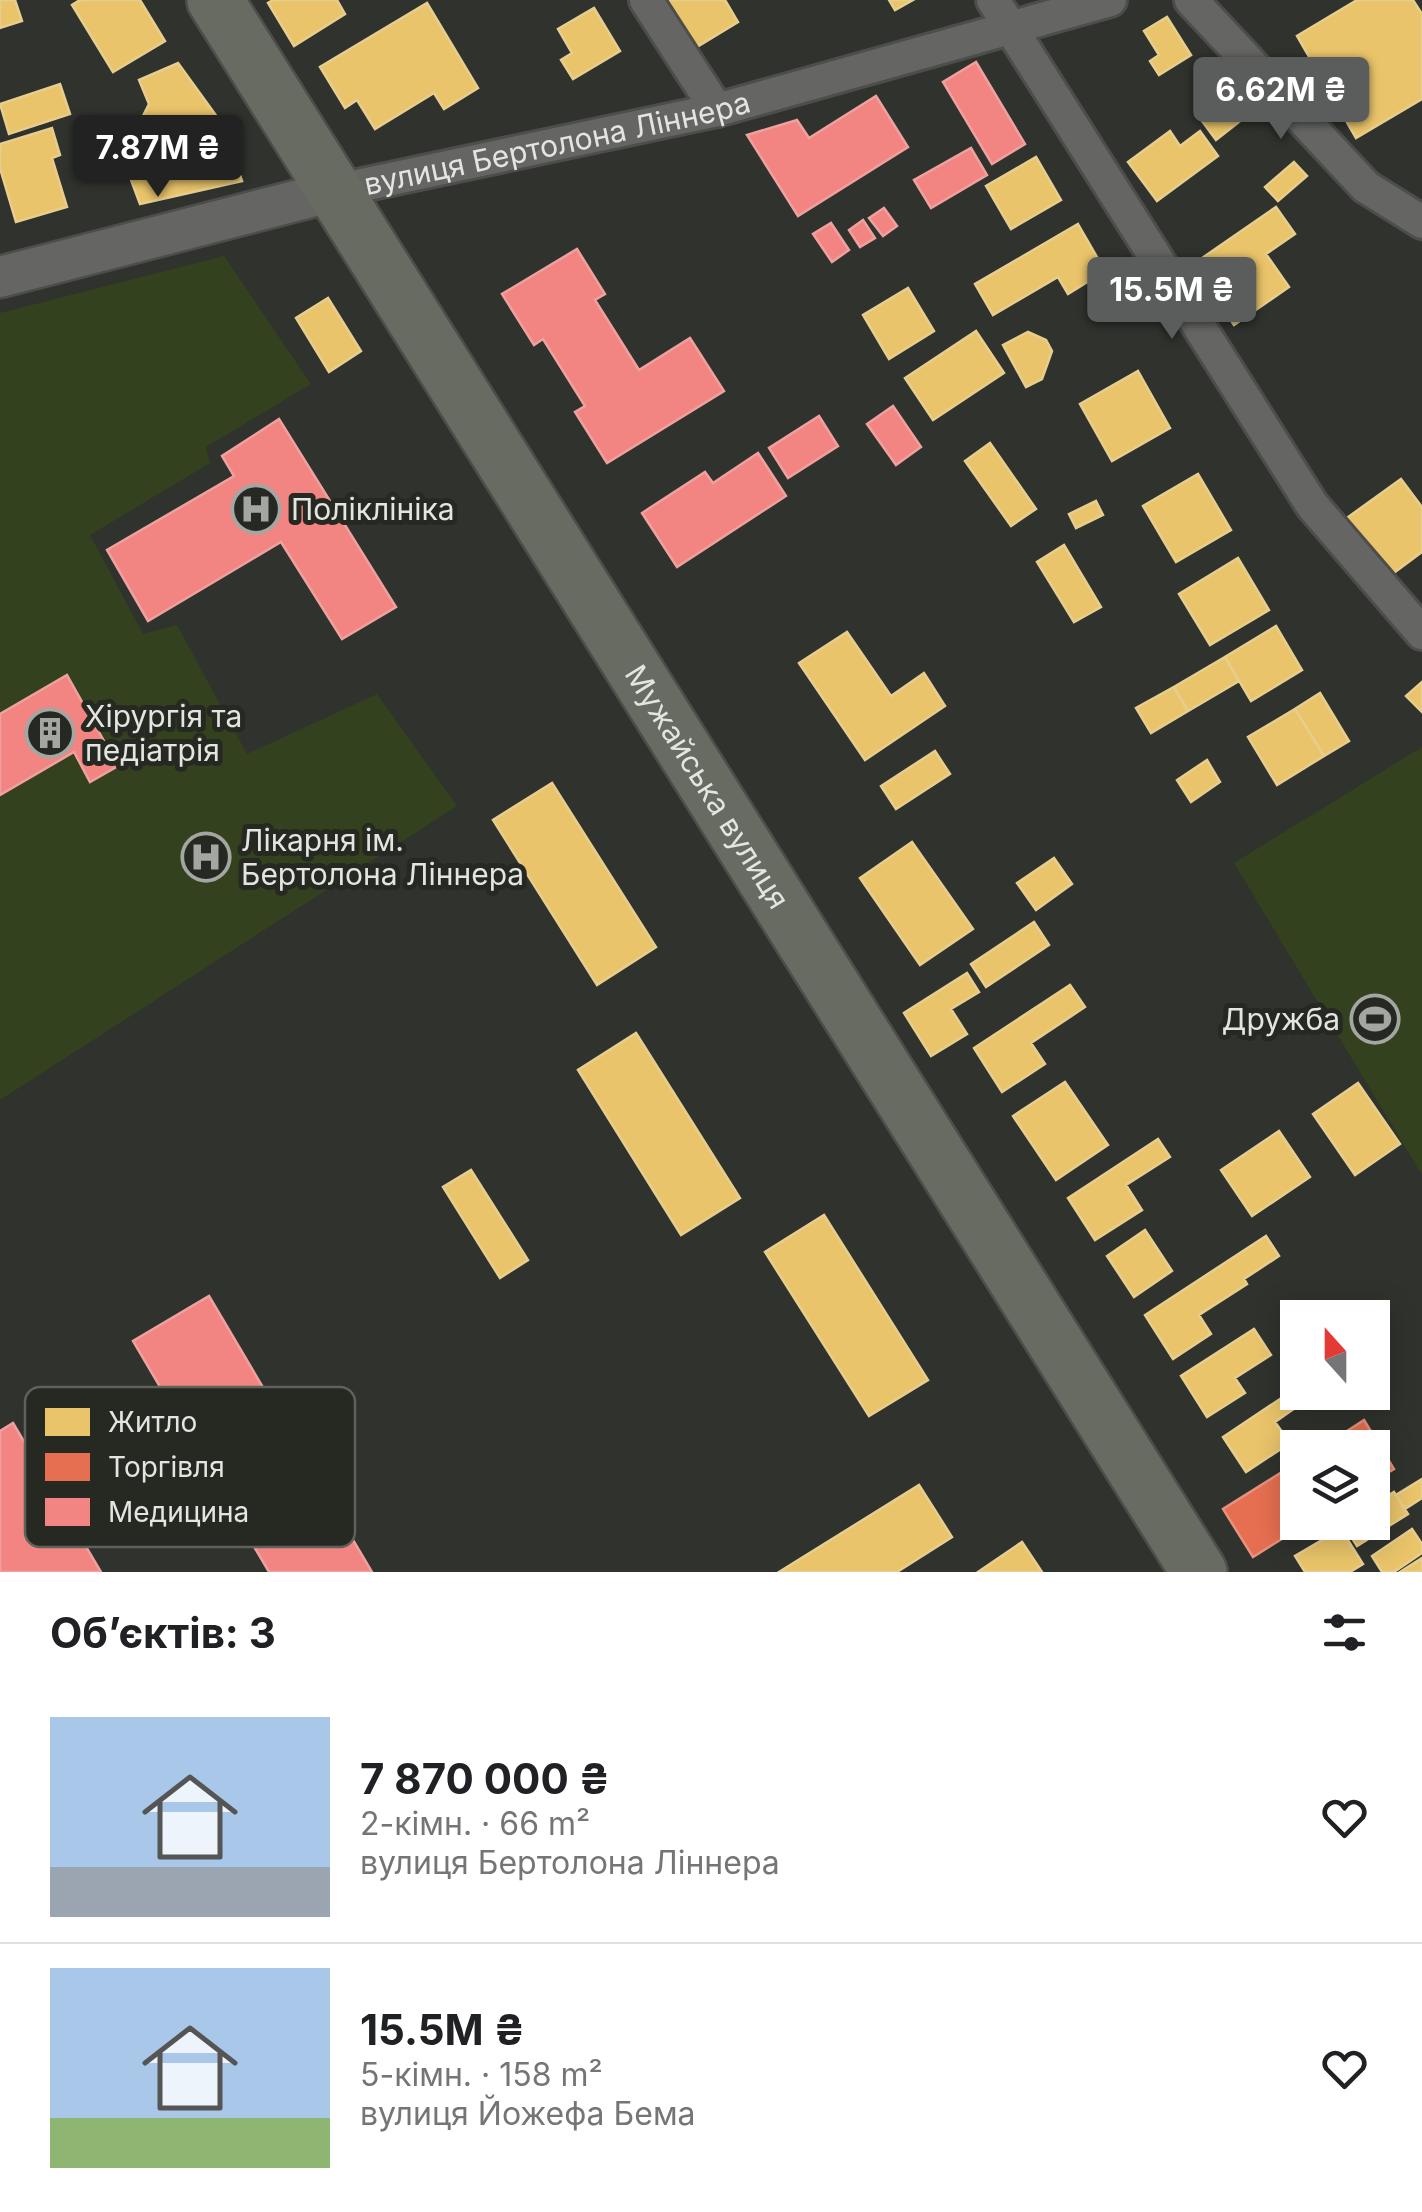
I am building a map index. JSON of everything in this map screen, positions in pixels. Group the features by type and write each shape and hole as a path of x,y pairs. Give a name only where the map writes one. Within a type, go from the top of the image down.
{"highway":[{"name":"Мужайська вулиця","path":"215,0 1199,1572"}],"street":[{"path":"646,0 716,110"},
{"name":"вулиця Бертолона Ліннера","path":"0,277 334,191 716,110 1001,13 1110,0"},
{"path":"1191,0 1366,188 1422,222"},
{"path":"1001,13 1312,505 1422,633"}],"green space":[{"path":"224,256 311,384 206,447 210,463 90,535 143,634 177,625 247,754 377,694 457,806 0,1100 0,313"},
{"name":"Дружба","path":"1422,747 1422,1175 1234,863"}],"building: Житло":[{"path":"0,0 15,0 22,21 0,28"},
{"path":"80,0 140,0 165,41 113,72 72,5"},
{"path":"337,0 345,14 294,46 268,3"},
{"path":"654,0 725,0 738,22 687,53"},
{"path":"889,0 913,0 895,10"},
{"path":"1357,0 1413,0 1422,14 1422,99 1356,138 1297,36"},
{"path":"427,3 478,88 444,109 434,93 375,129 357,100 345,108 320,67"},
{"path":"594,8 620,51 573,79 561,60 572,53 558,29"},
{"path":"1167,17 1191,55 1159,75 1150,61 1159,55 1144,31"},
{"path":"178,63 223,125 242,181 140,204 125,164 152,151 143,116 149,104 139,80"},
{"path":"60,84 70,114 9,134 0,104"},
{"path":"1234,95 1249,114 1216,140 1202,121"},
{"path":"52,128 60,155 52,158 67,207 16,222 0,168 0,144"},
{"path":"1170,131 1180,146 1200,131 1218,156 1157,201 1128,162"},
{"path":"1036,157 1061,200 1011,229 986,186"},
{"path":"1294,162 1307,176 1278,201 1265,187"},
{"path":"1276,207 1295,234 1266,254 1289,287 1234,325 1192,265"},
{"path":"1078,224 1105,271 1068,294 1058,277 993,315 975,284"},
{"path":"908,288 934,331 889,359 863,315"},
{"path":"328,298 361,351 329,372 296,318"},
{"path":"976,331 1004,373 933,420 905,378"},
{"path":"1028,332 1046,340 1052,351 1042,379 1026,387 1003,345"},
{"path":"1138,371 1170,428 1112,461 1080,404"},
{"path":"990,443 1036,509 1011,526 965,461"},
{"path":"1198,474 1231,530 1176,562 1143,506"},
{"path":"1401,479 1422,507 1422,552 1387,578 1344,520"},
{"path":"1096,501 1103,515 1076,528 1069,514"},
{"path":"1064,545 1101,607 1074,622 1037,562"},
{"path":"1238,558 1269,610 1210,645 1179,594"},
{"path":"1276,626 1302,670 1251,701 1225,657"},
{"path":"847,632 891,696 924,673 945,706 865,760 799,663"},
{"path":"1225,657 1239,681 1188,711 1174,687"},
{"path":"1422,682 1422,712 1406,696"},
{"path":"1174,687 1188,711 1151,733 1136,708"},
{"path":"1320,693 1349,741 1324,756 1295,709"},
{"path":"1295,709 1324,756 1277,785 1248,737"},
{"path":"935,751 950,774 896,809 881,786"},
{"path":"1207,760 1220,782 1191,802 1177,780"},
{"path":"552,783 656,947 597,985 493,820"},
{"path":"912,842 973,929 920,965 860,878"},
{"path":"1054,858 1072,884 1036,910 1017,883"},
{"path":"1034,922 1049,945 986,987 971,964"},
{"path":"967,973 979,992 951,1009 967,1034 931,1056 904,1013"},
{"path":"1070,985 1085,1007 1031,1043 1045,1064 1002,1092 974,1048"},
{"path":"636,1033 740,1198 681,1235 578,1070"},
{"path":"1065,1082 1108,1145 1056,1180 1013,1116"},
{"path":"1358,1083 1400,1144 1355,1175 1313,1114"},
{"path":"1279,1131 1310,1177 1252,1216 1221,1170"},
{"path":"1158,1139 1170,1157 1126,1185 1142,1210 1095,1240 1068,1198"},
{"path":"471,1170 528,1260 500,1278 443,1187"},
{"path":"824,1215 928,1380 869,1416 765,1252"},
{"path":"1145,1230 1172,1271 1134,1297 1107,1256"},
{"path":"1266,1236 1279,1256 1244,1279 1247,1284 1199,1315 1211,1334 1173,1359 1145,1315"},
{"path":"1254,1329 1271,1355 1235,1378 1245,1393 1207,1417 1181,1376"},
{"path":"1280,1399 1280,1410 1292,1410 1275,1422 1281,1430 1280,1450 1246,1472 1223,1437"},
{"path":"1422,1479 1422,1498 1405,1509 1396,1495"},
{"path":"919,1485 952,1537 897,1572 779,1572"},
{"path":"1394,1492 1408,1514 1390,1525 1390,1494"},
{"path":"1412,1529 1422,1544 1422,1553 1394,1572 1382,1572 1372,1556"},
{"path":"1322,1540 1348,1540 1363,1564 1350,1572 1305,1572 1295,1556"},
{"path":"1022,1542 1042,1572 978,1572"},
{"path":"1422,1558 1422,1572 1400,1572"}],"building: Торгівля":[{"path":"1364,1420 1370,1430 1349,1430"},
{"path":"1280,1473 1280,1540 1253,1557 1223,1509"}],"building: Медицина":[{"path":"976,62 1025,144 992,164 943,82"},
{"path":"876,96 908,147 798,216 747,135 797,120 809,138"},
{"path":"971,148 987,175 931,208 914,180"},
{"path":"884,208 897,226 883,236 869,218"},
{"path":"863,220 875,238 860,247 849,230"},
{"path":"831,223 849,250 832,262 813,234"},
{"path":"577,249 605,294 595,300 639,370 690,338 724,391 607,463 575,412 585,406 543,339 534,345 502,294"},
{"path":"893,406 921,447 896,465 867,424"},
{"path":"819,416 838,446 788,478 769,448"},
{"name":"Поліклініка","path":"279,419 396,607 342,639 281,542 148,621 107,550 234,476 222,456"},
{"path":"758,453 786,496 677,567 642,513 705,472 713,483"},
{"name":"Хірургія та педіатрія","path":"67,675 118,766 90,782 74,752 0,795 0,714"},
{"path":"209,1296 263,1387 160,1387 133,1341"},
{"path":"13,1423 25,1443 25,1547 86,1547 101,1572 0,1572 0,1431"},
{"path":"355,1543 372,1572 269,1572 254,1547 355,1547"}],"place":[{"name":"Поліклініка","path":"256,509"},
{"name":"Хірургія та педіатрія","path":"50,733"},
{"name":"Лікарня ім. Бертолона Ліннера","path":"206,857"},
{"name":"Дружба","path":"1375,1019"}]}
